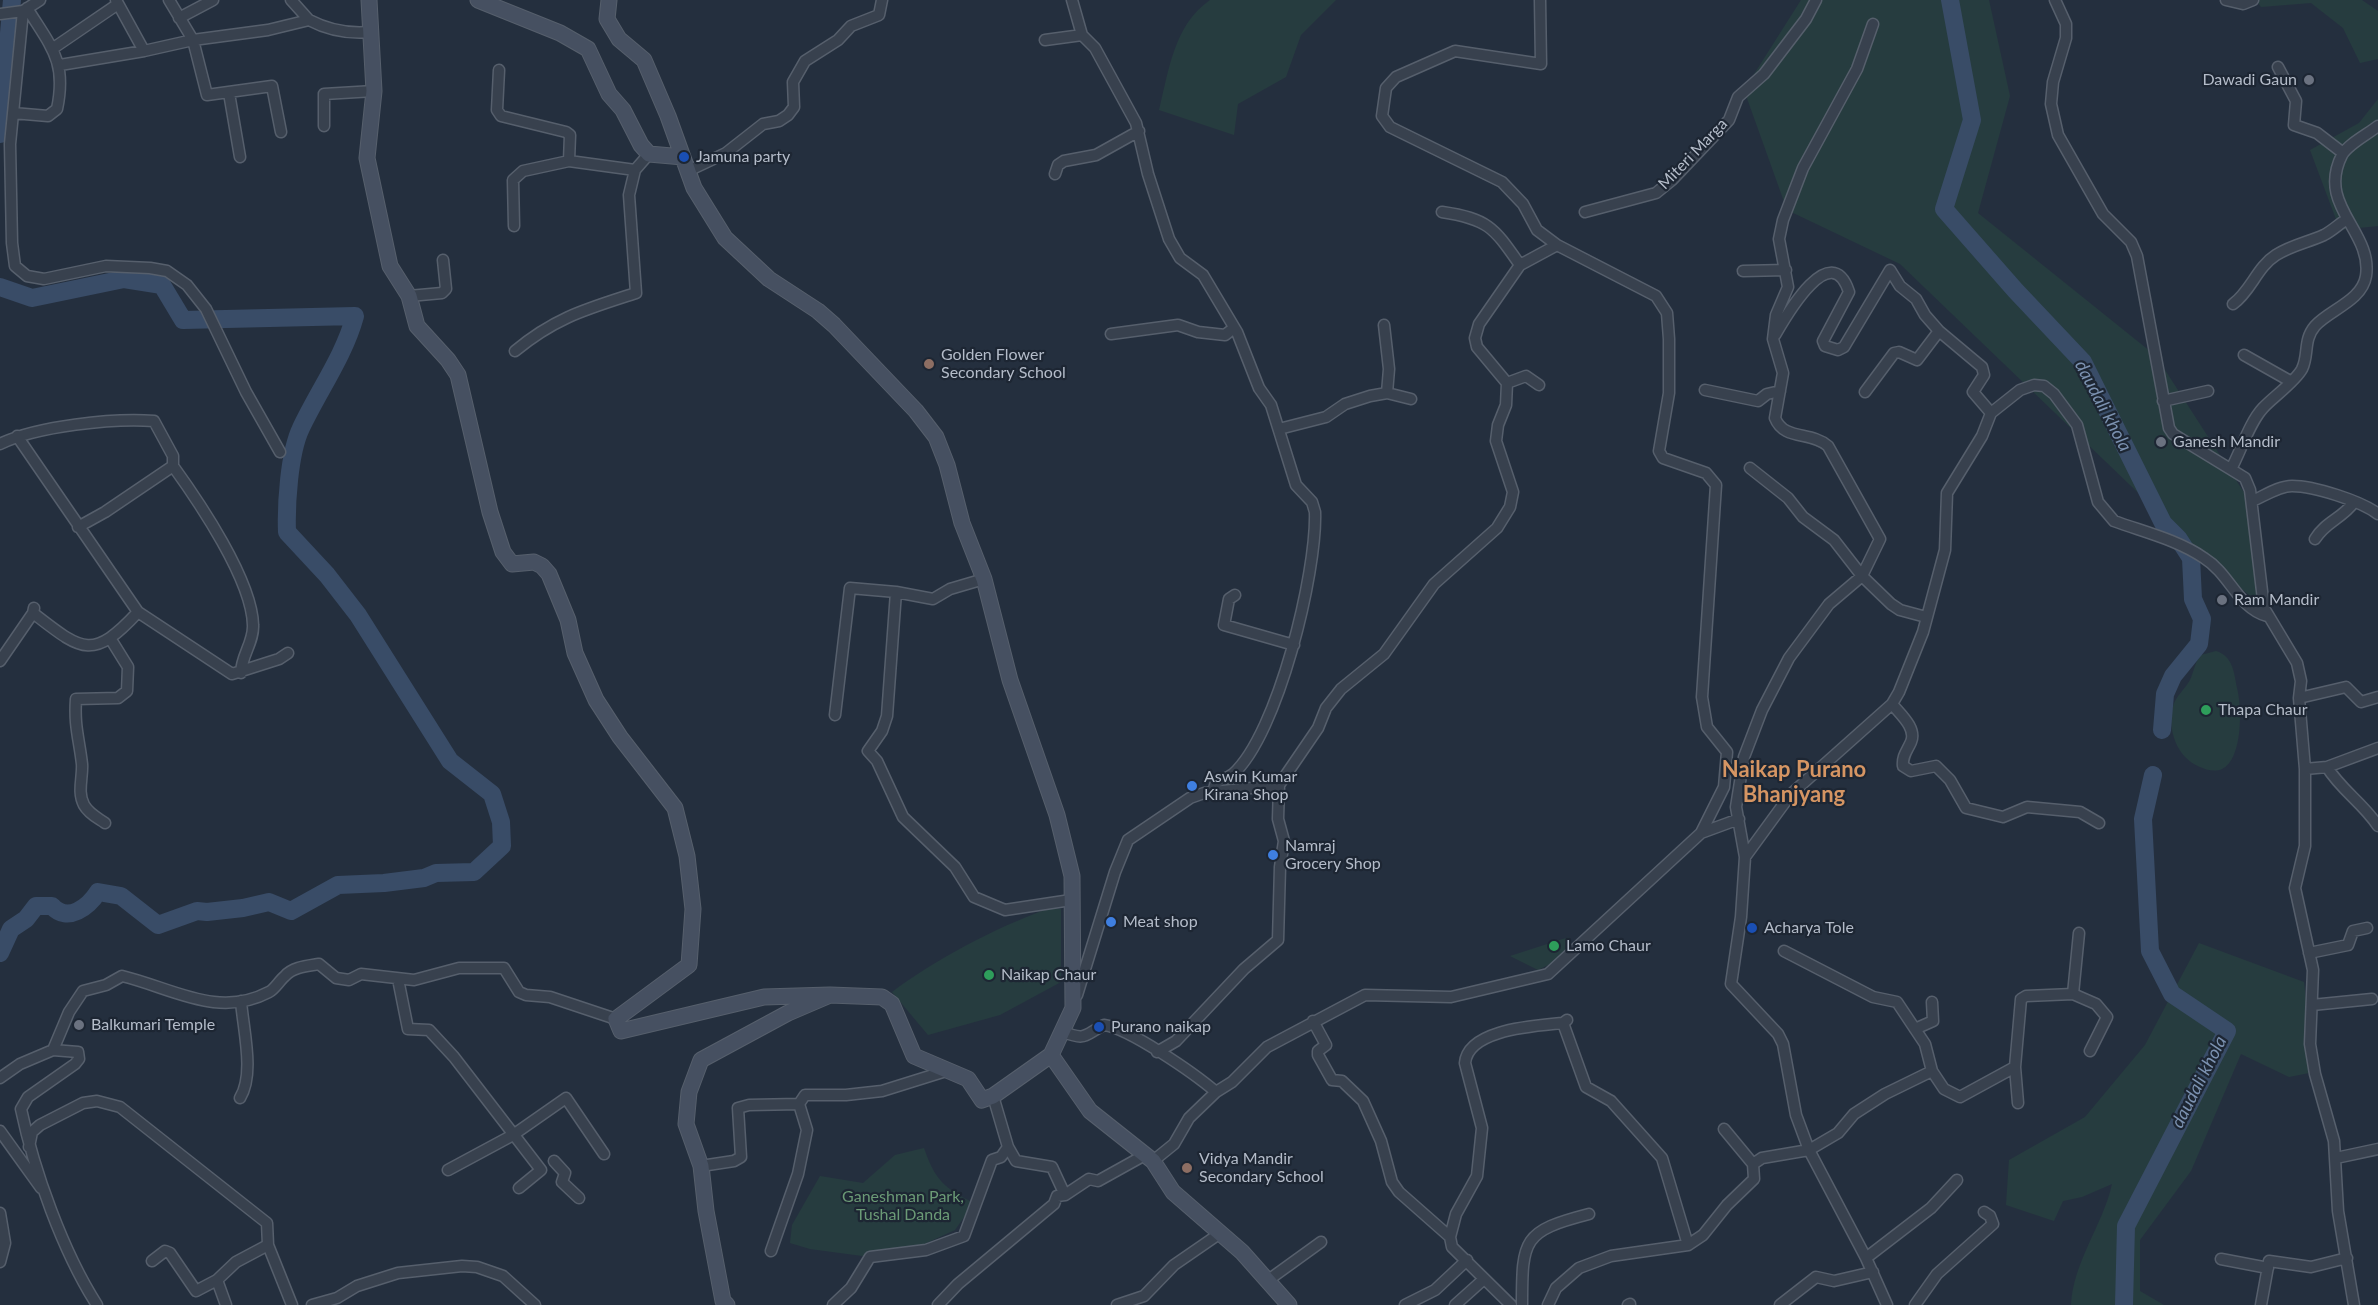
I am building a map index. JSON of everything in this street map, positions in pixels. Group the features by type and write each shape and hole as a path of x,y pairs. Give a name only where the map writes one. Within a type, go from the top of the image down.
{"street":[{"path":"1,14 24,10 40,0"},
{"path":"169,0 193,40 207,95 272,86 281,132"},
{"path":"178,18 213,0"},
{"path":"291,0 309,20 324,27 342,31 370,32"},
{"path":"369,0 374,91 367,158 390,266 409,296 417,326 448,360 458,375 478,467 503,552 512,564 534,562 542,566 549,574 568,620 575,653 596,700 620,737 675,808 687,856 693,909 689,965 616,1018"},
{"path":"478,0 560,33 588,49 609,93 623,110 641,145 649,154 685,164 726,153 763,124 779,121 788,116 794,107 793,82 805,61 838,40 851,26 879,15 882,0"},
{"path":"609,0 607,20 619,39 644,60 694,188 725,238 769,279 818,311 834,326 916,411 936,437 947,465 962,522 984,579 1010,680 1057,816 1072,876 1073,1008"},
{"path":"1072,0 1082,35 1095,48 1139,131 1148,174 1170,239 1180,258 1203,275 1234,328 1259,388 1271,405 1296,485 1312,502 1315,512 1308,584 1294,645 1277,694 1251,752 1232,774 1216,782 1213,792"},
{"path":"938,1305 958,1284 1026,1227 1038,1214 1054,1204 1057,1196 1065,1194 1089,1179 1098,1181 1148,1159 1174,1144 1189,1118 1216,1092 1232,1082 1267,1047 1313,1021 1365,995 1451,997 1548,974 1701,833 1724,787 1727,753 1707,727 1702,697 1716,485 1706,473 1663,458 1659,451 1669,393 1668,313 1656,296 1557,245 1537,230 1523,204 1502,182 1390,127 1382,116 1386,87 1396,77 1455,51 1541,64 1540,0"},
{"name":"Miteri Marga","path":"1585,212 1656,193 1672,180 1729,120 1738,97 1764,74 1806,19 1816,0"},
{"path":"2055,0 2066,24 2066,38 2053,82 2051,104 2058,135 2103,214 2131,242 2140,271 2163,401 2173,434 2245,478 2252,501 2254,533 2267,616 2297,663 2301,681 2299,698 2305,769 2306,846 2295,888 2309,953 2314,991 2310,1044 2315,1074 2332,1126 2338,1211 2354,1305"},
{"path":"2226,0 2243,4 2253,0"},
{"path":"52,49 117,2 144,51"},
{"path":"13,113 48,116 57,109 60,65 52,49 24,10"},
{"path":"24,10 13,113 10,178 15,266 27,276 44,279 106,266 167,271 187,285 206,309 280,452"},
{"path":"60,65 193,40 268,30 309,20"},
{"path":"1873,24 1857,69 1803,168 1783,220 1779,239 1788,287 1776,315 1773,339 1783,374 1775,418 1777,424 1787,433 1813,437 1828,446 1879,537 1862,576 1829,604 1789,658 1762,710 1744,757 1736,807 1745,856 1741,917 1731,984 1778,1034 1783,1044 1796,1115 1809,1150 1889,1304"},
{"path":"1046,40 1082,35"},
{"path":"2278,67 2296,101 2294,125 2317,133 2343,153"},
{"path":"499,70 497,110 501,116 566,132 570,135 569,161"},
{"path":"324,126 324,94 374,91"},
{"path":"229,93 240,157"},
{"path":"2231,469 2261,410 2301,372 2305,362 2306,340 2315,326 2343,306 2361,287 2366,277 2363,251 2334,192 2335,175 2343,153 2378,126"},
{"path":"1055,174 1058,165 1064,161 1096,154 1139,131"},
{"path":"515,351 543,328 585,309 636,293 629,195 635,170 649,154"},
{"path":"514,226 513,180 523,171 569,161 635,170"},
{"path":"1442,212 1482,220 1499,236 1520,265"},
{"path":"2233,304 2243,297 2267,263 2277,255 2309,239 2322,236 2347,219"},
{"path":"1156,1052 1176,1041 1244,969 1278,940 1280,867 1284,842 1278,819 1280,785 1318,728 1326,708 1341,688 1384,654 1434,584 1497,528 1510,507 1513,492 1497,441 1498,425 1506,405 1507,383 1477,347 1475,338 1479,324 1520,265 1557,245"},
{"path":"409,296 442,293 446,289 443,260"},
{"path":"1743,271 1785,270"},
{"path":"1773,339 1811,282 1827,273 1834,273 1846,283 1849,292 1822,341 1830,349 1838,350 1844,347 1888,270 1892,271 1900,286 1916,299 1925,315 1939,331 1982,367 1984,375 1973,392 1991,412"},
{"path":"1111,334 1178,325 1198,332 1225,335 1234,328"},
{"path":"1384,325 1389,369 1387,393"},
{"path":"1865,392 1894,353 1899,352 1917,360 1939,331"},
{"path":"2244,355 2290,381"},
{"path":"1507,383 1527,376 1539,385"},
{"path":"1745,856 1791,794 1892,704 1903,682 1926,617 1945,550 1947,492 1982,436 1991,412 2020,390 2034,385 2044,386 2054,394 2077,426 2092,487 2104,513 2114,521 2185,547 2222,572 2239,598 2254,612 2267,616"},
{"path":"1705,390 1758,401 1767,394 1780,391"},
{"path":"2163,401 2208,391"},
{"path":"1279,429 1315,421 1345,404 1387,393 1411,399"},
{"path":"0,444 16,436 98,423 154,421 173,456 173,466 204,509 249,602 253,624 252,640 241,664 241,673"},
{"path":"16,436 138,612 232,674 279,659 288,652"},
{"path":"78,527 173,466"},
{"path":"1750,468 1788,498 1803,517 1834,540 1862,576 1891,604 1900,610 1926,617"},
{"path":"2252,501 2292,486 2354,502 2369,507 2378,514"},
{"path":"2315,539 2323,527 2346,514 2354,502"},
{"path":"835,715 850,588 896,592 933,599 950,589 984,579"},
{"path":"896,592 886,716 882,731 868,751 877,761 903,817 955,867 974,897 1005,910 1071,900"},
{"path":"1235,595 1229,599 1224,625 1294,645"},
{"path":"0,661 34,610 66,638 83,647 110,638 120,632 138,612"},
{"path":"105,823 92,815 84,805 80,789 82,763 74,725 76,699 118,698 127,691 128,667 110,638"},
{"path":"2299,698 2346,687 2361,702 2378,697"},
{"path":"1892,704 1912,730 1913,737 1903,755 1903,766 1906,770 1911,771 1936,766 1950,780 1966,808 2003,817 2027,807 2080,812 2099,823"},
{"path":"2305,769 2327,767 2378,748"},
{"path":"2327,767 2346,794 2368,811 2378,826"},
{"path":"616,1018 621,1031 627,1031 764,997 830,995 882,997 892,1004 915,1056 968,1079 982,1100 993,1096 1051,1055 1073,1008 1093,937 1128,840 1190,798 1213,792 1280,785"},
{"path":"1701,833 1739,819"},
{"path":"2309,953 2348,945 2353,931 2367,928"},
{"path":"2073,994 2079,933"},
{"path":"1784,951 1873,997 1897,1002 1925,1044 1932,1071 1944,1089 1960,1098 2015,1067"},
{"path":"53,1050 69,1012 83,991 106,986 122,976 150,983 196,1001 219,1004 242,1001 270,992 287,973 302,966 319,964 336,978 349,980 362,974 373,973 398,980 414,980 459,968 504,968 519,992 526,995 550,997 616,1018"},
{"path":"398,980 408,1029 429,1030 454,1057 541,1170"},
{"path":"2018,1103 2015,1067 2021,999 2026,996 2073,994 2096,1004 2107,1017 2090,1051"},
{"path":"721,1304 701,1166 686,1124 692,1078 701,1060 788,1012 830,995"},
{"path":"2312,1005 2372,999"},
{"path":"240,1098 245,1090 247,1072 242,1001"},
{"path":"1915,1029 1933,1021 1932,1002"},
{"path":"1313,1021 1326,1045 1318,1051 1318,1055 1332,1080 1342,1081 1363,1101 1381,1141 1392,1182 1421,1215 1450,1237"},
{"path":"1511,1305 1452,1247 1450,1237 1456,1214 1477,1176 1482,1128 1465,1063 1466,1053 1478,1040 1525,1027 1565,1021 1586,1087 1611,1101 1662,1158 1688,1245"},
{"path":"1063,1032 1078,1038 1088,1036 1104,1025 1111,1026 1156,1052 1216,1092"},
{"path":"0,1078 20,1064 53,1050 78,1052 79,1059 75,1064 28,1097 21,1109 29,1146 78,1276 97,1305"},
{"path":"1051,1055 1090,1112 1148,1159 1173,1192 1242,1252 1289,1305"},
{"path":"771,1251 798,1174 807,1130 800,1104 805,1095 846,1095 882,1091 946,1071"},
{"path":"1753,1164 1762,1158 1809,1150 1838,1133 1854,1114 1877,1099 1932,1071"},
{"path":"993,1096 1008,1147 1016,1161 1052,1167 1065,1194"},
{"path":"448,1170 513,1135 566,1098 604,1154"},
{"path":"29,1146 32,1132 40,1125 83,1103 97,1101 120,1107 267,1223 268,1245 292,1305"},
{"path":"701,1166 734,1161 741,1157 738,1108 749,1105 800,1104"},
{"path":"1548,1305 1556,1288 1579,1268 1611,1256 1688,1245 1703,1235 1754,1179 1753,1164 1724,1129"},
{"path":"0,1131 40,1188 46,1192"},
{"path":"833,1305 851,1288 870,1257 927,1250 964,1236 992,1160 1001,1157 1008,1147"},
{"path":"2336,1158 2378,1149"},
{"path":"519,1188 557,1158 565,1173 562,1182 579,1198"},
{"path":"1866,1258 1923,1215 1957,1180"},
{"path":"1916,1305 1937,1274 1993,1224 1990,1216 1984,1212"},
{"path":"0,1213 5,1243 0,1262"},
{"path":"1521,1305 1524,1254 1531,1238 1555,1223 1588,1214"},
{"path":"1117,1305 1144,1296 1174,1265 1219,1234"},
{"path":"1268,1281 1321,1242"},
{"path":"152,1261 165,1251 170,1253 196,1291 217,1280 236,1262 268,1245"},
{"path":"2261,1305 2269,1261 2311,1267 2347,1258"},
{"path":"2221,1259 2268,1268"},
{"path":"1405,1305 1435,1290 1467,1260"},
{"path":"312,1305 337,1298 357,1286 398,1273 462,1266 477,1267 503,1276 535,1305"},
{"path":"1780,1305 1816,1277 1834,1281 1873,1272"},
{"path":"1455,1305 1484,1279"},
{"path":"217,1280 226,1305"}],"green space":[{"path":"1210,0 1336,0 1301,35 1286,77 1238,104 1234,135 1159,110 1170,64 1181,35 1188,22"},
{"path":"1801,0 1989,0 2010,96 1978,213 2156,356 2254,508 2264,608 2207,559 1900,264 1787,210 1744,90"},
{"path":"2256,0 2362,0 2378,11 2378,59 2360,63 2343,28 2311,3 2261,7"},
{"path":"2378,99 2378,226 2340,230 2310,150 2359,123"},
{"name":"Thapa Chaur","path":"2216,651 2222,653 2232,666 2239,697 2240,719 2237,744 2229,763 2222,769 2208,770 2192,763 2180,750 2173,733 2171,715 2174,702 2190,680 2201,655"},
{"name":"Naikap Chaur","path":"1047,909 1061,909 1061,982 1000,1015 928,1035 892,992 966,945"},
{"name":"Lamo Chaur","path":"1569,937 1566,956 1538,970 1510,956"},
{"path":"2199,943 2304,982 2314,1072 2289,1077 2241,1054 2191,1171 2140,1240 2140,1291 2164,1305 2071,1305 2082,1259 2108,1199 2112,1184 2082,1197 2063,1201 2054,1221 2006,1205 2009,1160 2085,1117 2145,1045"},
{"name":"Ganeshman Park, Tushal Danda","path":"924,1148 932,1168 942,1182 955,1193 974,1203 955,1230 920,1246 870,1257 810,1249 790,1243 792,1225 820,1176 863,1183 895,1155"}],"waterway":[{"path":"0,134 12,0"},
{"name":"daudali khola","path":"1950,0 1972,120 1944,209 2015,290 2083,362 2163,523 2178,538 2191,558 2193,599 2202,619 2199,644 2173,676 2165,694 2162,730"},
{"path":"0,287 32,298 124,279 162,285 183,320 355,316 331,373 297,439 289,479 287,532 327,575 358,615 450,761 492,794 501,822 502,846 474,872 436,873 424,878 384,883 338,885 291,911 269,902 243,908 197,911 158,925 121,896 98,892 84,907 71,913 58,911 52,906 36,906 26,919 11,929 0,953"},
{"name":"daudali khola","path":"2124,1305 2126,1226 2227,1031 2172,994 2150,951 2143,819 2153,775"}],"place":[{"name":"Dawadi Gaun","path":"2309,80"},
{"name":"Jamuna party","path":"684,157"},
{"name":"Golden Flower Secondary School","path":"929,364"},
{"name":"Ganesh Mandir","path":"2161,442"},
{"name":"Ram Mandir","path":"2222,600"},
{"name":"Thapa Chaur","path":"2206,710"},
{"name":"Aswin Kumar Kirana Shop","path":"1192,786"},
{"name":"Namraj Grocery Shop","path":"1273,855"},
{"name":"Meat shop","path":"1111,922"},
{"name":"Acharya Tole","path":"1752,928"},
{"name":"Lamo Chaur","path":"1554,946"},
{"name":"Naikap Chaur","path":"989,975"},
{"name":"Balkumari Temple","path":"79,1025"},
{"name":"Purano naikap","path":"1099,1027"},
{"name":"Vidya Mandir Secondary School","path":"1187,1168"}],"district":[{"name":"Naikap Purano Bhanjyang","path":"1794,782"}]}
